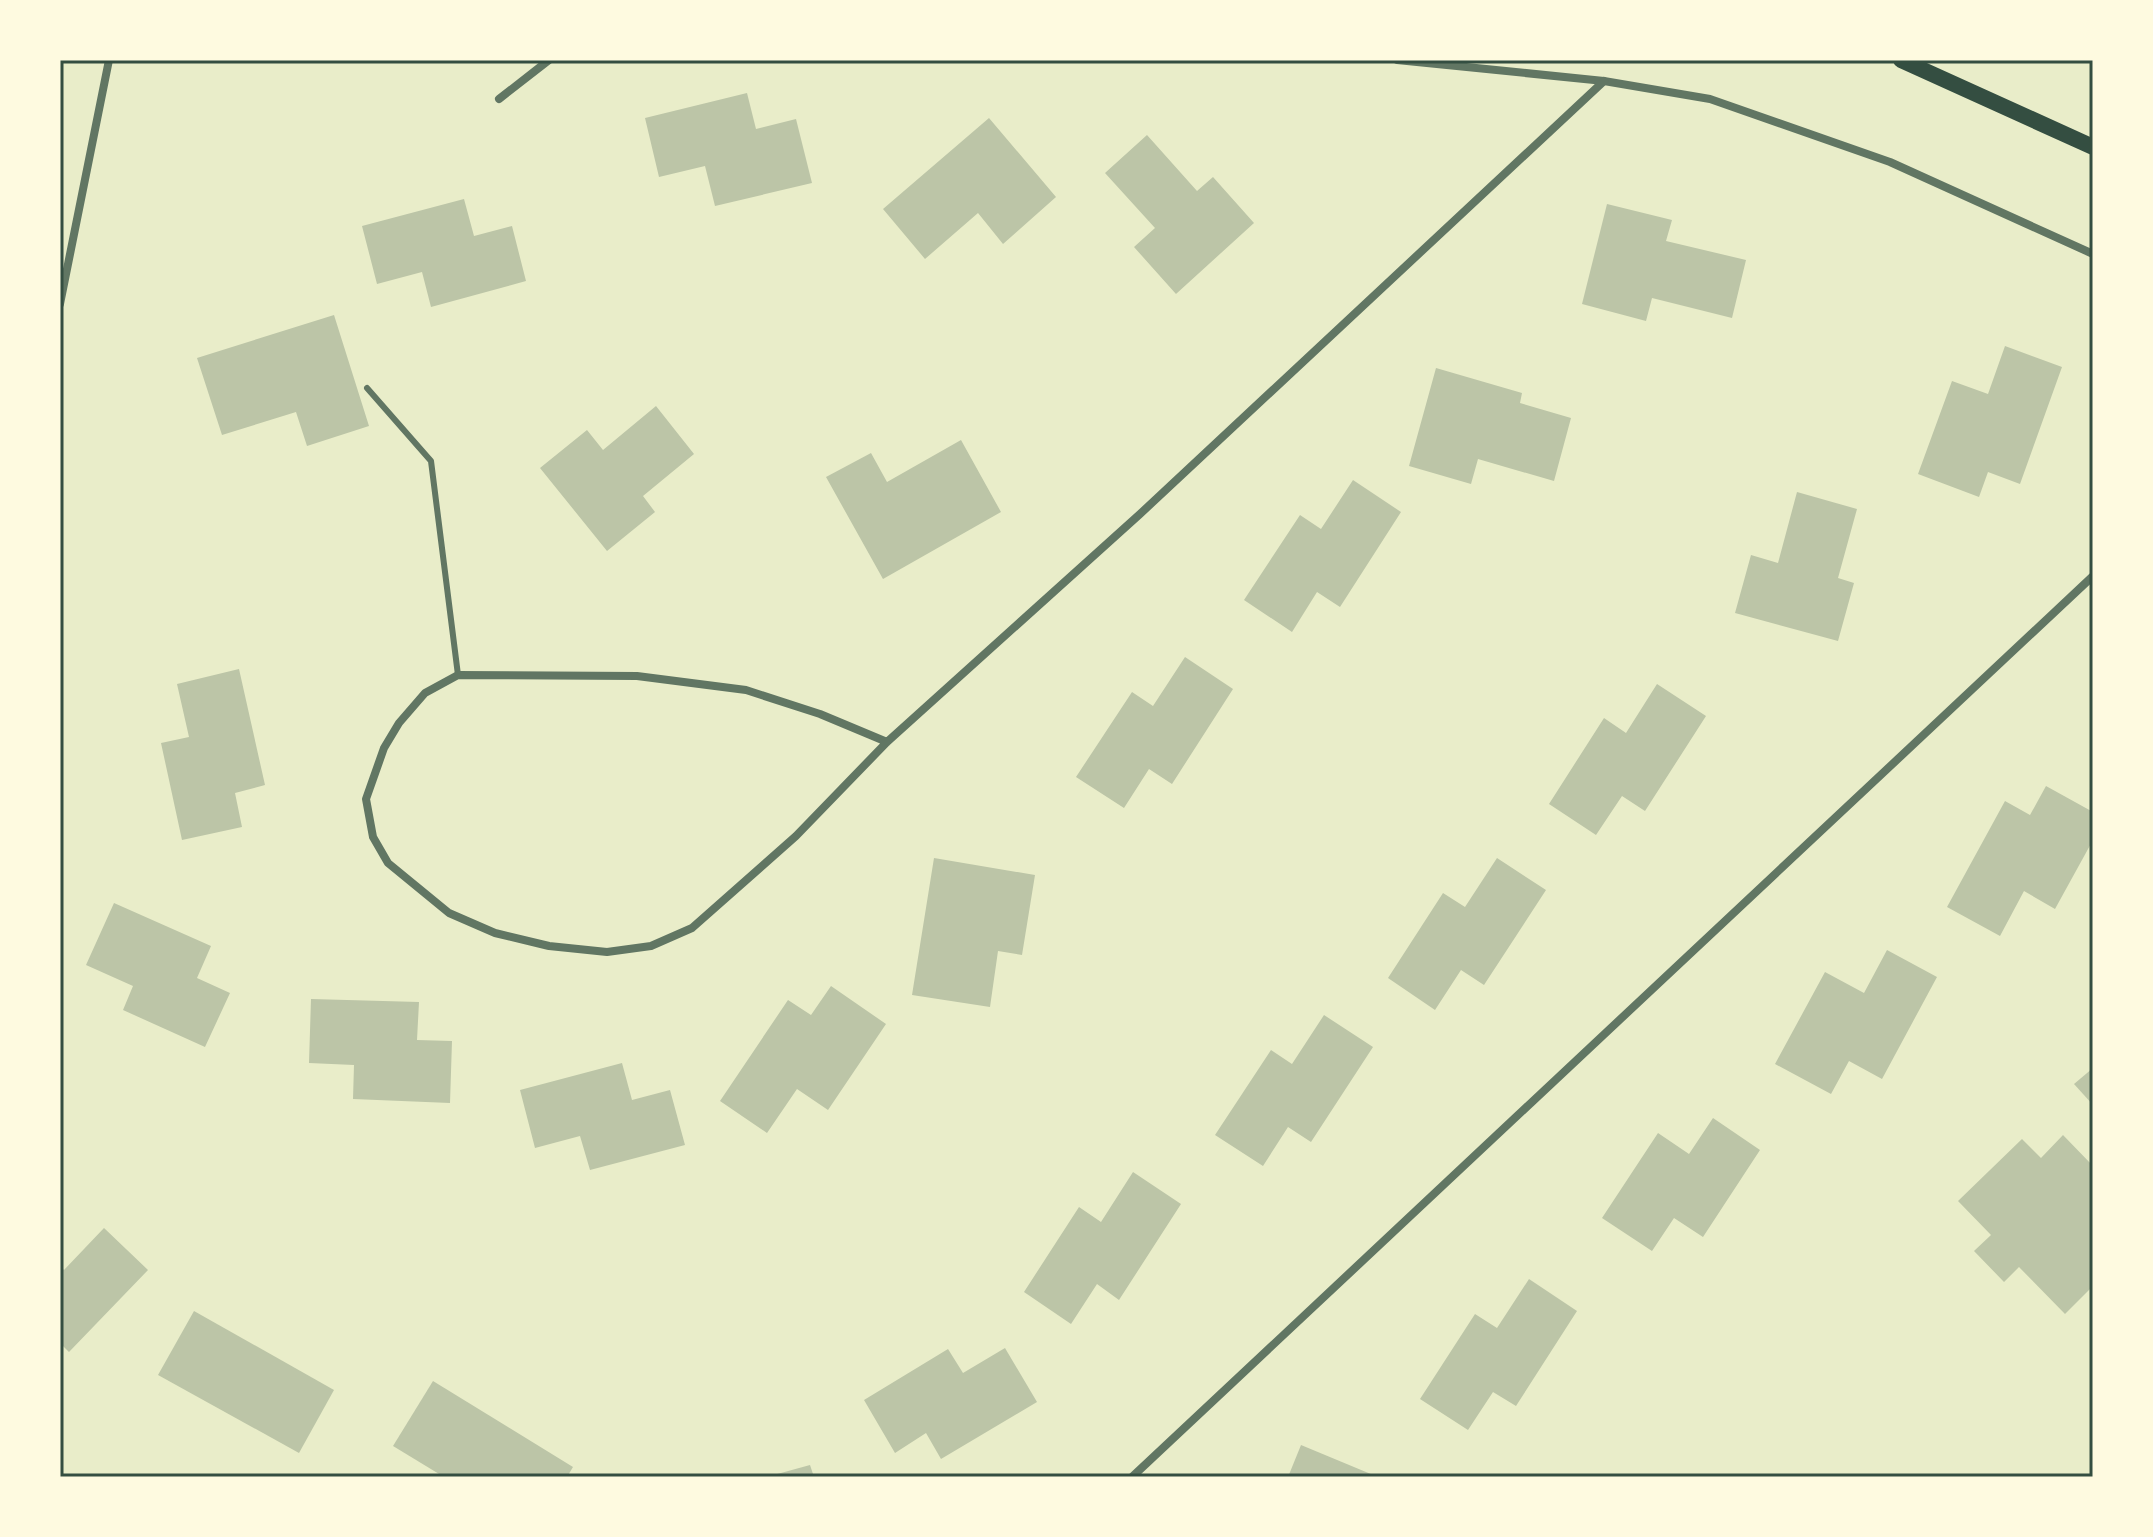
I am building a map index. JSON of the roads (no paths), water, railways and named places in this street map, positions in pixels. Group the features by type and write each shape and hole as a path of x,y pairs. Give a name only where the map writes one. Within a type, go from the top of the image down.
{"main road":[{"path":"1901,60 2093,147"}],"street":[{"path":"60,304 109,60"},
{"path":"499,99 549,60"},
{"path":"1397,60 1604,81 1710,99 1890,162 2093,254"},
{"path":"887,742 820,714 746,690 637,676 458,675 425,693 399,723 384,748 366,799 373,837 388,863 413,887 449,913 495,933 549,946 607,952 651,946 692,928 796,836 887,742 1140,514 1604,81"},
{"path":"1132,1477 2093,576"}],"lane":[{"path":"367,388 431,461 458,675"}]}
